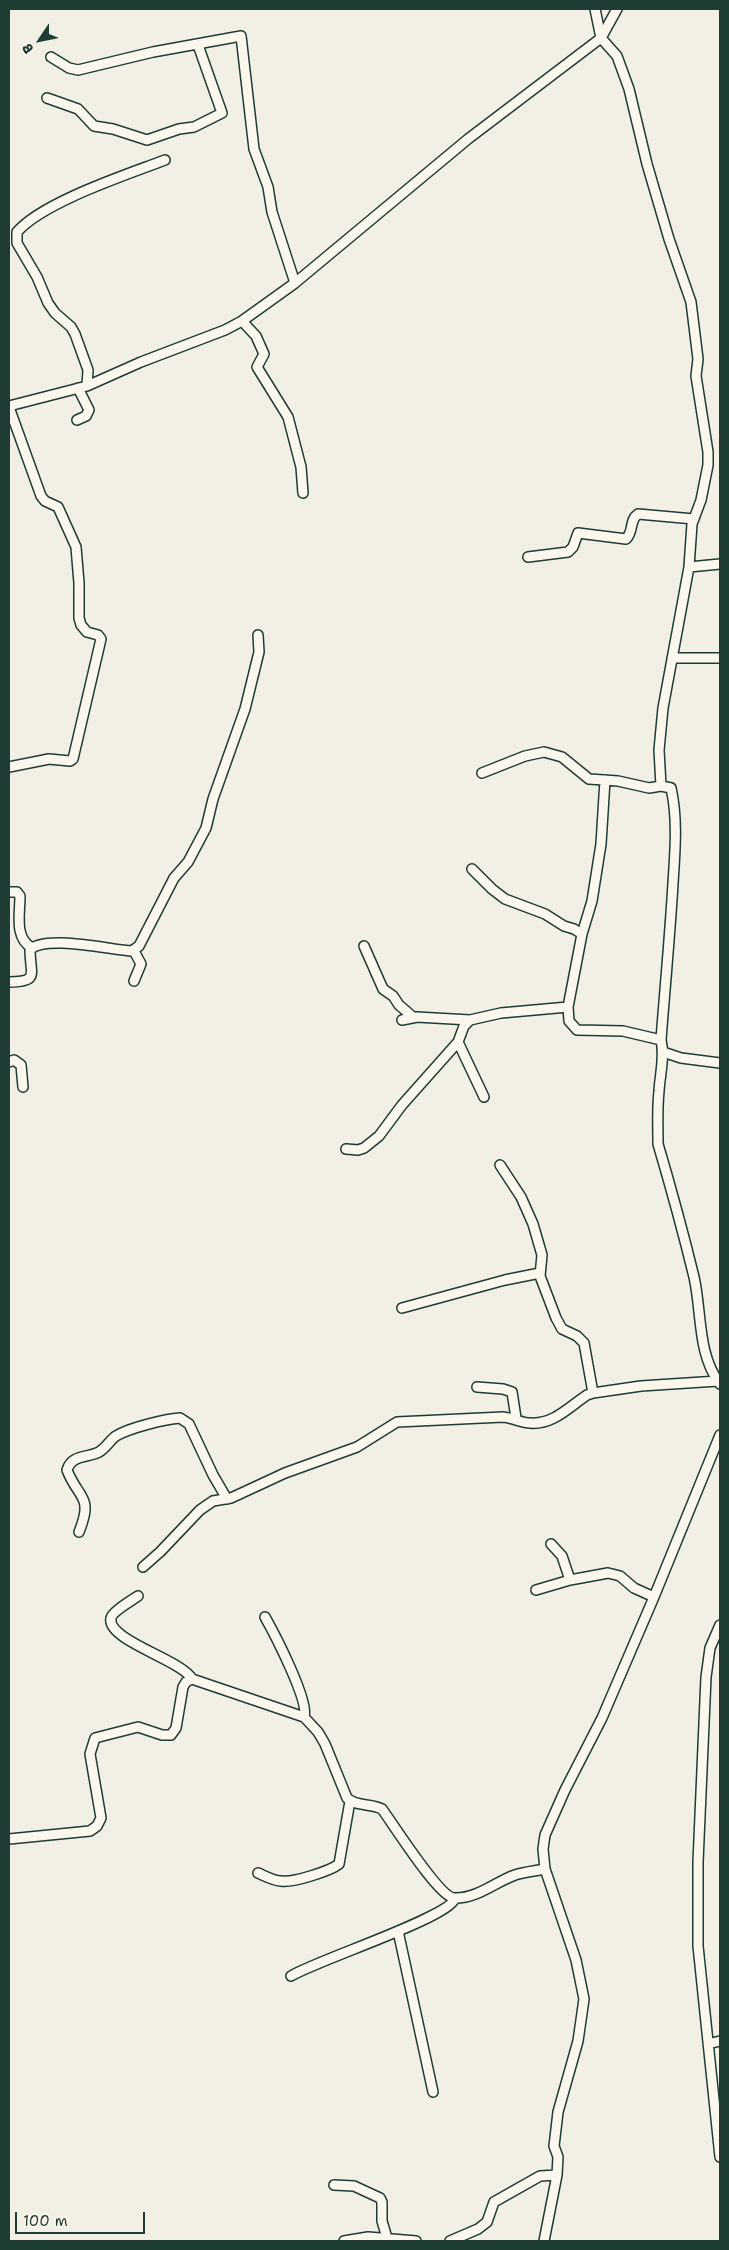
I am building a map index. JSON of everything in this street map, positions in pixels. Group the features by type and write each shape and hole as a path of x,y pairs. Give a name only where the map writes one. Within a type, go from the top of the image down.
{"street":[{"path":"595,9 601,38 617,56 629,89 650,173 690,302 698,359 696,376 708,452 708,465 692,529 689,566 663,711 659,750 661,786"},
{"path":"9,767 49,759 70,761 73,759 101,639 98,635 87,632 81,625 79,618 76,547 58,507 45,501 41,496 9,407 83,387 141,362 225,330 242,321 295,284 468,139 601,38 617,9"},
{"path":"51,57 69,68 78,70 153,52 241,36 254,148 268,187 272,212 295,284"},
{"path":"48,98 78,109 94,126 113,129 140,139 151,139 179,129 194,127 222,113 198,45"},
{"path":"77,420 86,416 89,410 83,387 88,370 75,334 71,327 55,313 48,303 17,243 17,232 33,218 76,195 165,160"},
{"path":"242,321 256,336 264,354 256,367 288,417 301,467 302,493"},
{"path":"528,557 568,552 573,547 578,533 626,539 631,534 633,519 638,514 694,519"},
{"path":"689,566 720,564"},
{"path":"134,951 143,941 174,878 188,862 206,828 213,799 245,710 258,652 258,635"},
{"path":"672,658 720,658"},
{"path":"143,1567 200,1510 213,1501 227,1499 298,1468 357,1447 397,1422 516,1418 531,1424 547,1422 593,1392 641,1386 719,1382 708,1364 694,1279 658,1144 658,1092 663,1052 661,1040 671,917 675,822 675,806 671,788 661,786 649,788 589,779 562,757 544,752 518,759 482,773"},
{"path":"605,780 598,867 592,901 582,934 568,1006 568,1021 577,1030 617,1031 661,1040"},
{"path":"472,869 492,890 505,899 545,914 564,926 582,934"},
{"path":"9,892 17,892 20,896 20,937 26,945 32,948"},
{"path":"9,982 25,982 30,978 33,970 30,954 32,948 38,945 61,944 134,951"},
{"path":"364,946 383,989 393,996 399,1005 413,1018"},
{"path":"134,951 141,964 134,981"},
{"path":"402,1020 413,1018 470,1020 501,1013 568,1006"},
{"path":"346,1148 358,1150 374,1141 402,1105 458,1042 464,1026 470,1020"},
{"path":"458,1042 484,1097"},
{"path":"663,1052 681,1058 720,1063"},
{"path":"9,1062 14,1060 21,1065 23,1087"},
{"path":"500,1165 521,1197 533,1224 542,1255 540,1273 543,1286 562,1328 583,1342 593,1392"},
{"path":"402,1308 505,1280 540,1273"},
{"path":"477,1387 503,1389 512,1392 516,1418"},
{"path":"79,1532 86,1506 80,1490 67,1470 69,1465 80,1457 98,1453 116,1436 167,1419 180,1418 189,1424 213,1475 227,1499"},
{"path":"544,2241 557,2175 558,2157 554,2146 558,2112 578,2041 584,1999 576,1960 545,1869 543,1849 552,1816 602,1718 720,1435"},
{"path":"550,1544 562,1556 570,1580"},
{"path":"536,1590 570,1580 608,1573 616,1574 634,1588 654,1597"},
{"path":"138,1596 113,1614 110,1619 120,1634 177,1665 190,1675 192,1679 304,1717 318,1732 325,1744 345,1795 350,1801 382,1809 434,1882 445,1894 455,1898 481,1892 515,1875 545,1869"},
{"path":"265,1617 300,1693 306,1713 304,1717"},
{"path":"720,1625 710,1648 706,1676 698,1862 698,1946 720,2157"},
{"path":"9,1839 90,1831 97,1826 101,1818 90,1754 93,1741 100,1735 138,1727 162,1736 171,1735 176,1728 183,1686 192,1679"},
{"path":"258,1873 277,1880 289,1881 330,1869 339,1864 350,1801"},
{"path":"291,1976 317,1962 398,1931 444,1910 454,1902 455,1898"},
{"path":"398,1931 433,2092"},
{"path":"708,2044 720,2041"},
{"path":"450,2241 478,2229 487,2222 494,2202 540,2176 557,2175"},
{"path":"334,2185 354,2186 380,2198 382,2202 382,2220 387,2238"},
{"path":"344,2241 368,2237 416,2241"}]}
